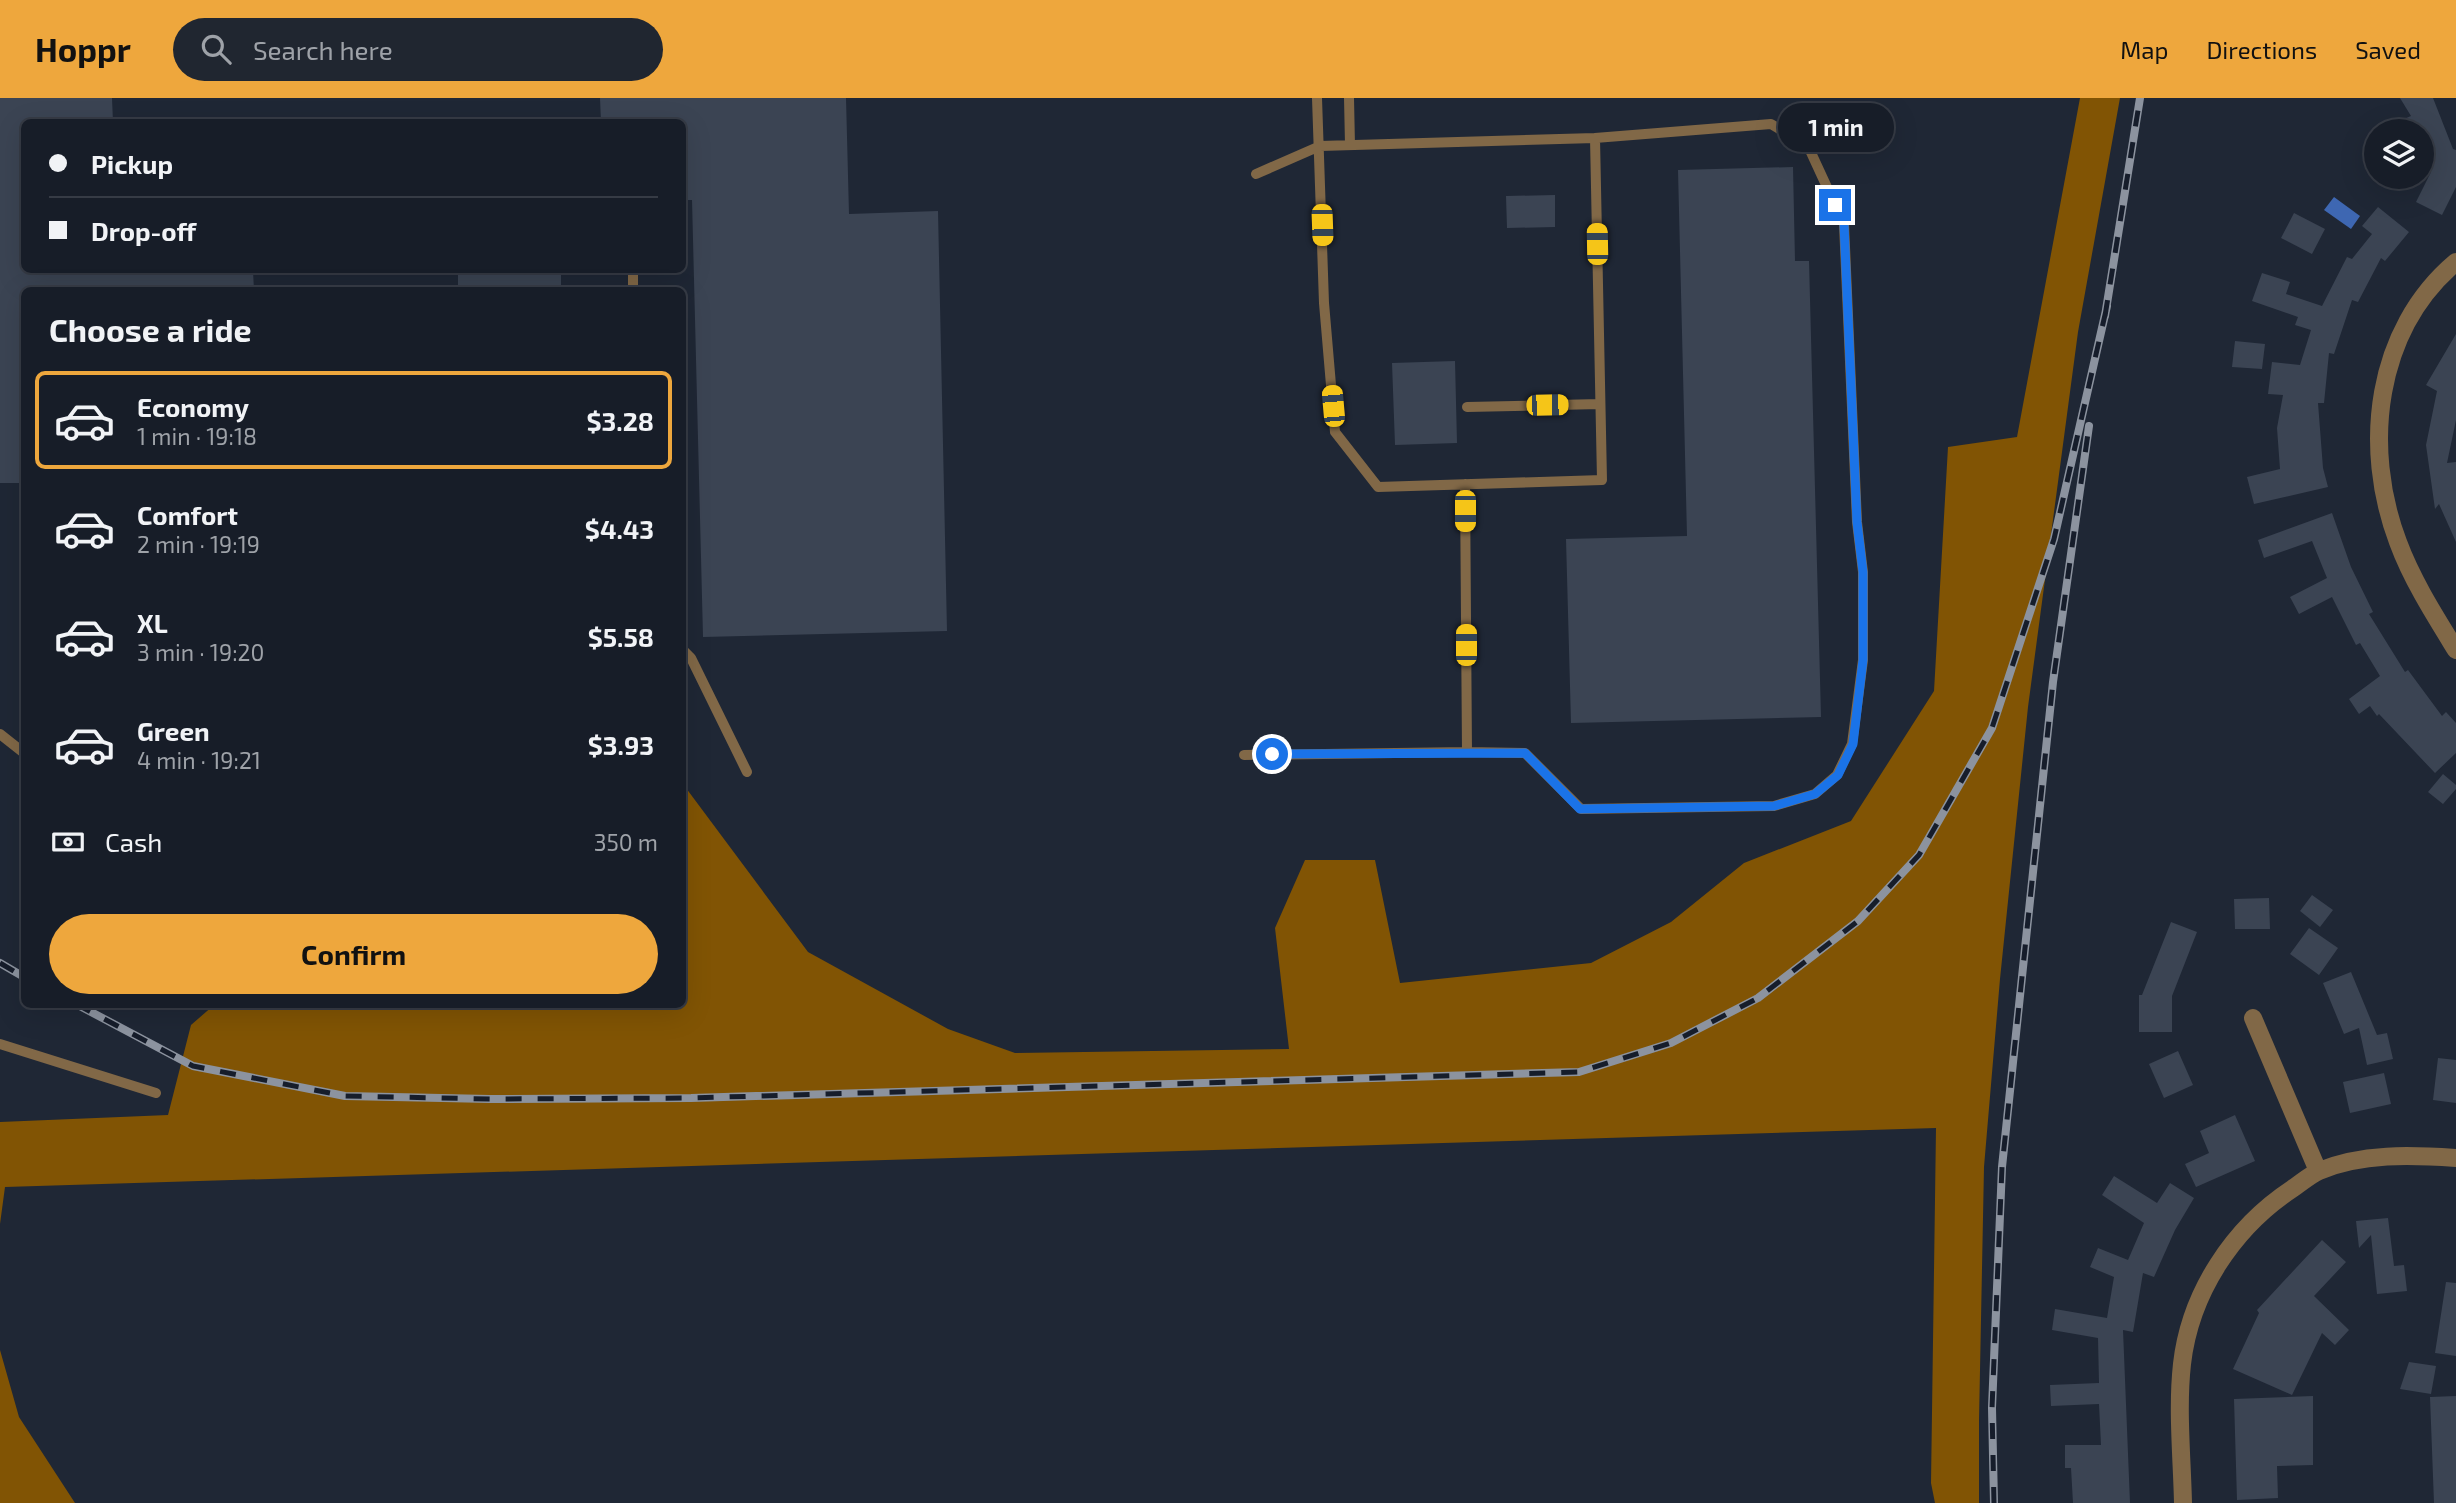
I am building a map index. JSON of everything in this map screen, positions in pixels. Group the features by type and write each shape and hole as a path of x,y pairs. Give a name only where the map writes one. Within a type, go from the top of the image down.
{"street":[{"path":"2456,262 2427,292 2405,326 2388,367 2379,429 2381,487 2398,543 2423,594 2456,650"},
{"path":"2253,1018 2318,1171"},
{"path":"2183,1503 2182,1365 2189,1326 2203,1291 2220,1261 2243,1230 2276,1200 2318,1171 2359,1160 2394,1155 2456,1158"}],"lane":[{"path":"1317,98 1324,303 1335,432 1378,487 1602,480 1595,138"},
{"path":"1349,98 1350,145"},
{"path":"1244,755 1525,753 1580,809 1774,806 1815,794 1838,775 1853,744 1863,660 1863,572 1857,522 1844,224 1808,146 1771,124 1595,138 1320,146 1256,174"},
{"path":"1467,407 1600,404"},
{"path":"1465,484 1467,752"},
{"path":"686,653 691,658 747,772"},
{"path":"0,734 21,751"},
{"path":"0,1045 156,1094"}],"shaded area":[{"path":"2080,98 2120,98 2078,332 2028,707 2000,979 1984,1167 1979,1503 1935,1503 1931,1483 1936,1128 5,1187 0,1224 0,1122 168,1115 191,1025 211,1008 686,1008 686,788 808,952 948,1029 1015,1053 1289,1049 1275,928 1305,860 1375,860 1400,983 1591,963 1671,922 1744,863 1851,821 1934,691 1948,447 2017,437"},
{"path":"0,1350 19,1417 75,1503 0,1503"}],"water":[{"path":"2334,197 2360,216 2351,229 2324,210"}],"building":[{"path":"0,98 112,98 113,119 21,119 21,273 253,273 254,287 21,287 21,483 0,483"},
{"path":"600,98 846,98 849,214 938,211 947,631 703,637 692,200 686,200 686,119 601,119"},
{"path":"2400,98 2433,98 2453,149 2456,150 2456,187 2442,215 2416,202 2422,189 2434,189 2434,119 2404,119 2411,116"},
{"path":"1793,167 1795,261 1809,261 1821,717 1571,723 1566,539 1687,536 1678,170"},
{"path":"1555,195 1555,227 1507,228 1506,196"},
{"path":"2378,207 2409,232 2385,261 2381,258 2358,302 2352,300 2334,354 2329,353 2324,403 2318,403 2323,468 2328,487 2254,504 2247,477 2280,469 2277,428 2283,395 2268,394 2272,362 2300,365 2311,330 2295,325 2298,317 2252,301 2262,273 2290,282 2286,294 2322,306 2347,257 2352,259 2372,234 2362,226"},
{"path":"2294,213 2325,229 2312,254 2281,238"},
{"path":"458,273 561,273 561,287 458,287"},
{"path":"2456,334 2456,420 2447,463 2456,462 2456,542 2439,504 2435,509 2426,445 2437,391 2426,385"},
{"path":"2235,341 2265,344 2262,369 2232,367"},
{"path":"1455,361 1457,443 1395,445 1392,363"},
{"path":"2332,513 2351,567 2373,612 2369,614 2405,672 2408,670 2442,716 2446,712 2456,723 2456,753 2435,773 2370,706 2359,714 2349,699 2380,676 2360,643 2356,645 2332,597 2299,614 2290,597 2327,578 2312,541 2264,558 2258,540"},
{"path":"2443,774 2456,785 2456,789 2443,804 2428,792"},
{"path":"2312,895 2333,910 2320,927 2300,911"},
{"path":"2269,898 2270,929 2235,929 2234,899"},
{"path":"2171,922 2197,932 2172,996 2172,1032 2139,1032 2139,995 2142,995"},
{"path":"2309,928 2338,948 2319,975 2290,954"},
{"path":"2351,972 2377,1035 2387,1033 2393,1059 2367,1065 2359,1028 2344,1034 2323,983"},
{"path":"2178,1051 2193,1085 2164,1098 2149,1064"},
{"path":"2438,1058 2456,1060 2456,1103 2433,1100"},
{"path":"2384,1073 2391,1104 2350,1113 2343,1082"},
{"path":"2235,1115 2255,1161 2196,1187 2185,1164 2209,1153 2200,1131"},
{"path":"2114,1176 2157,1203 2170,1183 2194,1198 2175,1230 2154,1277 2143,1273 2133,1332 2123,1330 2130,1503 2073,1503 2071,1468 2065,1468 2065,1445 2101,1445 2099,1404 2051,1406 2050,1385 2099,1383 2098,1338 2052,1330 2055,1309 2107,1318 2114,1277 2090,1267 2098,1248 2128,1260 2144,1223 2102,1195"},
{"path":"2388,1218 2394,1266 2404,1265 2407,1291 2377,1294 2371,1235 2359,1248 2356,1221"},
{"path":"2322,1240 2346,1262 2314,1296 2349,1330 2335,1345 2322,1333 2292,1395 2233,1369 2259,1313 2257,1310"},
{"path":"2446,1282 2456,1283 2456,1356 2435,1353"},
{"path":"2409,1362 2436,1366 2431,1394 2400,1389"},
{"path":"2313,1396 2313,1465 2277,1466 2278,1498 2237,1500 2234,1399"},
{"path":"2456,1396 2456,1503 2434,1503 2430,1397"}],"railway":[{"path":"2105,316 2140,98"},
{"path":"84,1008 193,1066 345,1096 490,1099 691,1098 1579,1072 1671,1043 1758,998 1858,921 1919,855 1992,728 2054,539 2107,306"},
{"path":"1994,1503 1992,1408 2002,1167 2053,682 2089,426"},
{"path":"0,963 21,975"}],"route":[{"path":"1272,754 1525,753 1580,809 1774,806 1815,794 1838,775 1853,744 1859,704 1863,660 1863,572 1857,522 1844,224 1835,205"}]}
